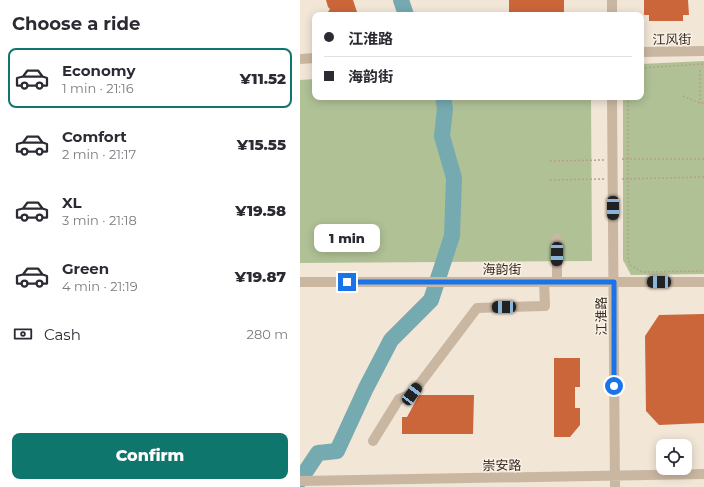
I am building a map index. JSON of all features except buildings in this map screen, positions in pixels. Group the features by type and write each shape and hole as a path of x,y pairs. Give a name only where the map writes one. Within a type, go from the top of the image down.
{"street":[{"path":"612,0 612,12"},
{"name":"江风街","path":"644,52 704,51"},
{"path":"300,59 312,58"},
{"name":"江淮路","path":"612,100 615,487"},
{"path":"556,282 557,240"},
{"name":"海韵街","path":"300,282 704,282"},
{"path":"373,441 399,399 412,394 477,308 545,306 544,282"},
{"name":"崇安路","path":"300,481 704,474"}],"path":[{"path":"644,68 704,64"},
{"path":"700,70 700,104"},
{"path":"683,96 700,104 704,103"},
{"path":"628,100 628,258 630,264 642,272 704,271"},
{"path":"550,161 704,159"},
{"path":"550,180 704,178"}],"green space":[{"path":"704,61 704,274 631,275 623,260 623,100 644,100 644,64"},
{"path":"312,79 312,100 591,100 592,261 300,263 300,80"}],"waterway":[{"path":"401,0 405,12"},
{"path":"300,480 318,453 337,451 366,388 391,340 431,300 452,236 454,178 442,136 445,109 444,100"}],"route":[{"path":"347,282 614,282 614,386"}]}
